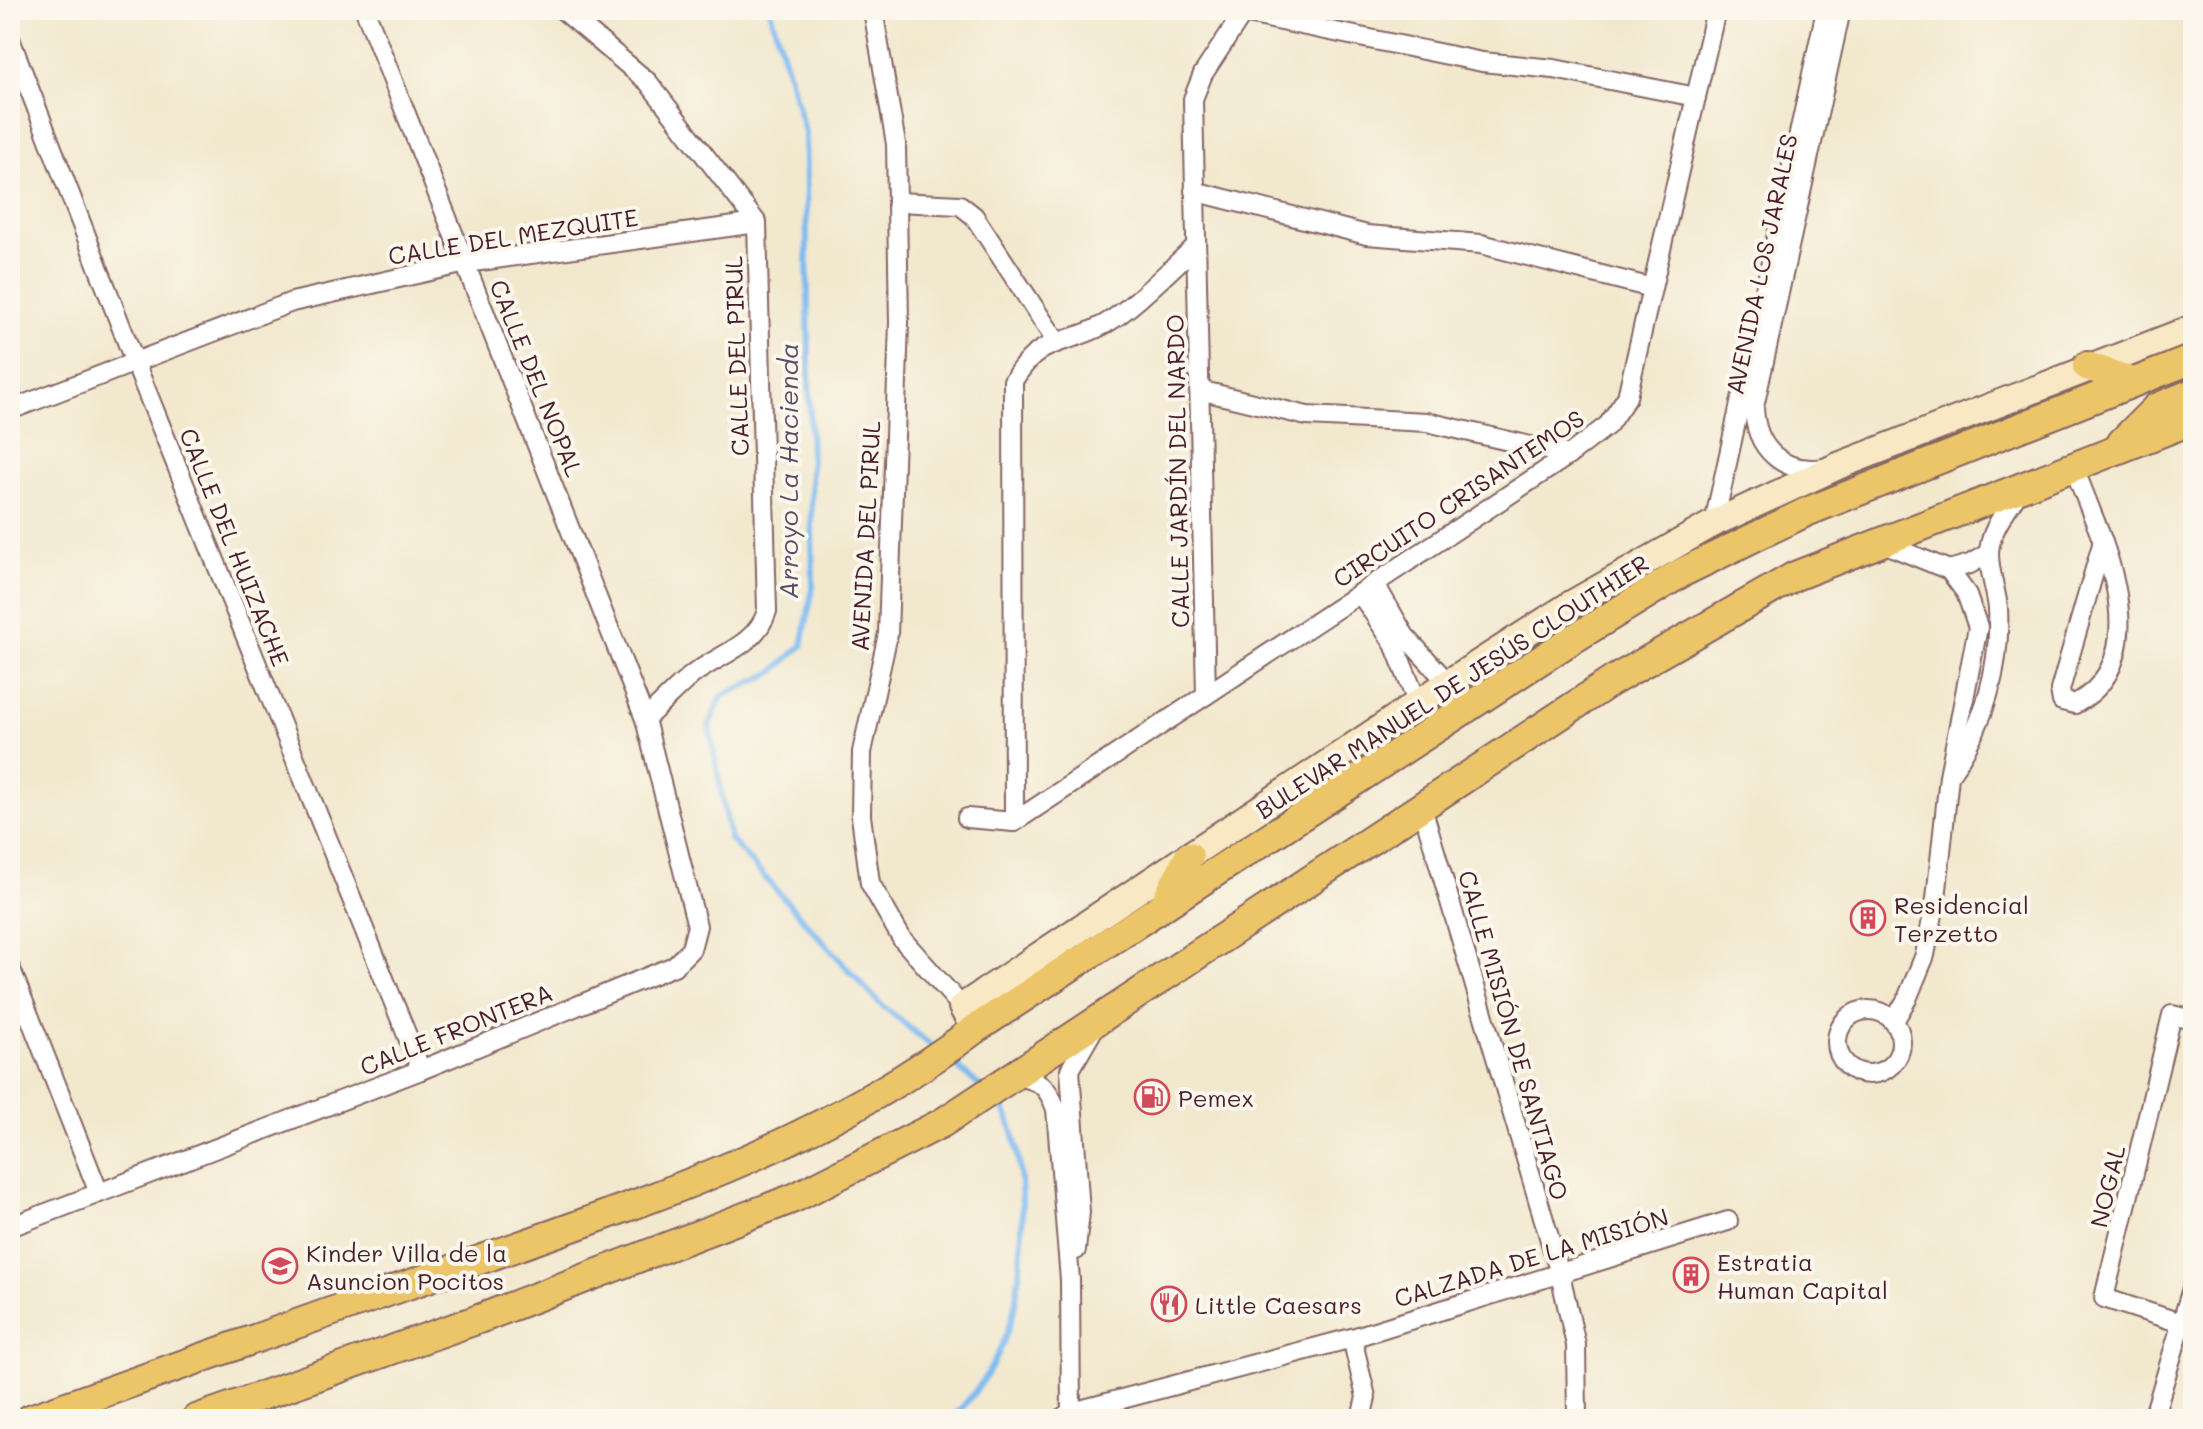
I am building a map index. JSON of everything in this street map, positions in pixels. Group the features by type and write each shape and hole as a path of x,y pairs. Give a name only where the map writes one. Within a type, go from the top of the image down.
{"main road":[{"path":"30,1419 567,1229 768,1152 900,1081 964,1027 1162,908 1565,644 1681,573 1806,512 2130,381 2193,359"},
{"path":"2087,366 2130,381"},
{"path":"2110,454 2156,408 2193,393"},
{"path":"196,1419 479,1319 794,1198 942,1123 1612,681 1795,576 2193,420"},
{"path":"1162,908 1189,856"}],"street":[{"name":"CALLE DEL NOPAL","path":"365,10 645,719"},
{"name":"CALLE DEL PIRUL","path":"563,10 648,82 757,223 767,611 763,626 753,636 692,675 645,719"},
{"path":"873,10 885,82"},
{"path":"885,82 886,10"},
{"name":"CIRCUITO CRISANTEMOS","path":"1014,822 1569,455 1620,412 1627,397 1716,10"},
{"name":"AVENIDA LOS JARALES","path":"1714,523 1826,10"},
{"name":"AVENIDA LOS JARALES","path":"1838,466 1796,469 1774,456 1757,432 1754,407 1841,10"},
{"path":"967,818 1014,822 1013,381 1028,357 1056,341 1105,324 1195,247 1193,99 1203,74 1244,12 1482,62 1554,69 1696,97"},
{"name":"CALLE DEL HUIZACHE","path":"10,39 136,365 421,1070"},
{"name":"AVENIDA DEL PIRUL","path":"885,82 896,144 899,323 888,634 862,752 861,816 870,883 902,939 964,1027"},
{"path":"1194,191 1367,235 1481,244 1652,288"},
{"path":"897,202 960,205 974,216 1056,341"},
{"name":"CALLE DEL MEZQUITE","path":"10,410 136,365 292,302 466,263 757,223"},
{"name":"CALLE JARDÍN DEL NARDO","path":"1195,247 1206,695"},
{"name":"BULEVAR MANUEL DE JESÚS CLOUTHIER","path":"964,1027 1189,856 1573,603 1714,523 1838,466 2087,366 2193,328"},
{"path":"1199,390 1307,416 1427,422 1569,455"},
{"path":"2074,468 2103,541 2114,571 2122,626 2113,666 2094,694 2075,704 2062,701 2060,690 2103,541"},
{"path":"1949,776 1974,739 1984,711 1997,648 1998,610 1989,553 1997,526 2021,488"},
{"path":"1883,543 1949,570 1966,593 1978,627 1949,776 1936,899 1925,955 1907,999 1894,1021"},
{"path":"1949,570 1970,564 1989,553"},
{"path":"1368,588 1405,636 1448,683"},
{"path":"1368,588 1418,704"},
{"name":"CALLE FRONTERA","path":"10,1227 421,1070 674,966 691,949 697,926 645,719"},
{"name":"CALLE MISIÓN DE SANTIAGO","path":"1422,807 1560,1274 1576,1345 1577,1419"},
{"path":"10,967 99,1193"},
{"path":"1070,1280 1080,1212 1070,1070 1083,1042 1104,1015"},
{"name":"NOGAL","path":"2187,1326 2104,1298 2172,1015 2193,1020"},
{"path":"1015,1076 1037,1080 1049,1089 1056,1109 1070,1280 1067,1417"},
{"name":"CALZADA DE LA MISIÓN","path":"1067,1417 1352,1338 1728,1221"},
{"path":"2153,1419 2187,1326 2193,1285"},
{"path":"1352,1338 1366,1397 1361,1419"}],"waterway":[{"name":"Arroyo La Hacienda","path":"770,10 805,132 813,587 802,646 772,673 722,696 709,725 730,839 879,1003 933,1047"},
{"name":"Arroyo La Hacienda","path":"948,1059 982,1088"},
{"name":"Arroyo La Hacienda","path":"952,1419 980,1385 1000,1350 1011,1321 1020,1271 1020,1170 1015,1139 1006,1114 994,1097"}],"place":[{"name":"Residencial Terzetto","path":"1868,918"},
{"name":"Pemex","path":"1152,1097"},
{"name":"Kinder Villa de la Asuncion Pocitos","path":"280,1266"},
{"name":"Estratia Human Capital","path":"1691,1275"},
{"name":"Little Caesars","path":"1169,1304"}]}
